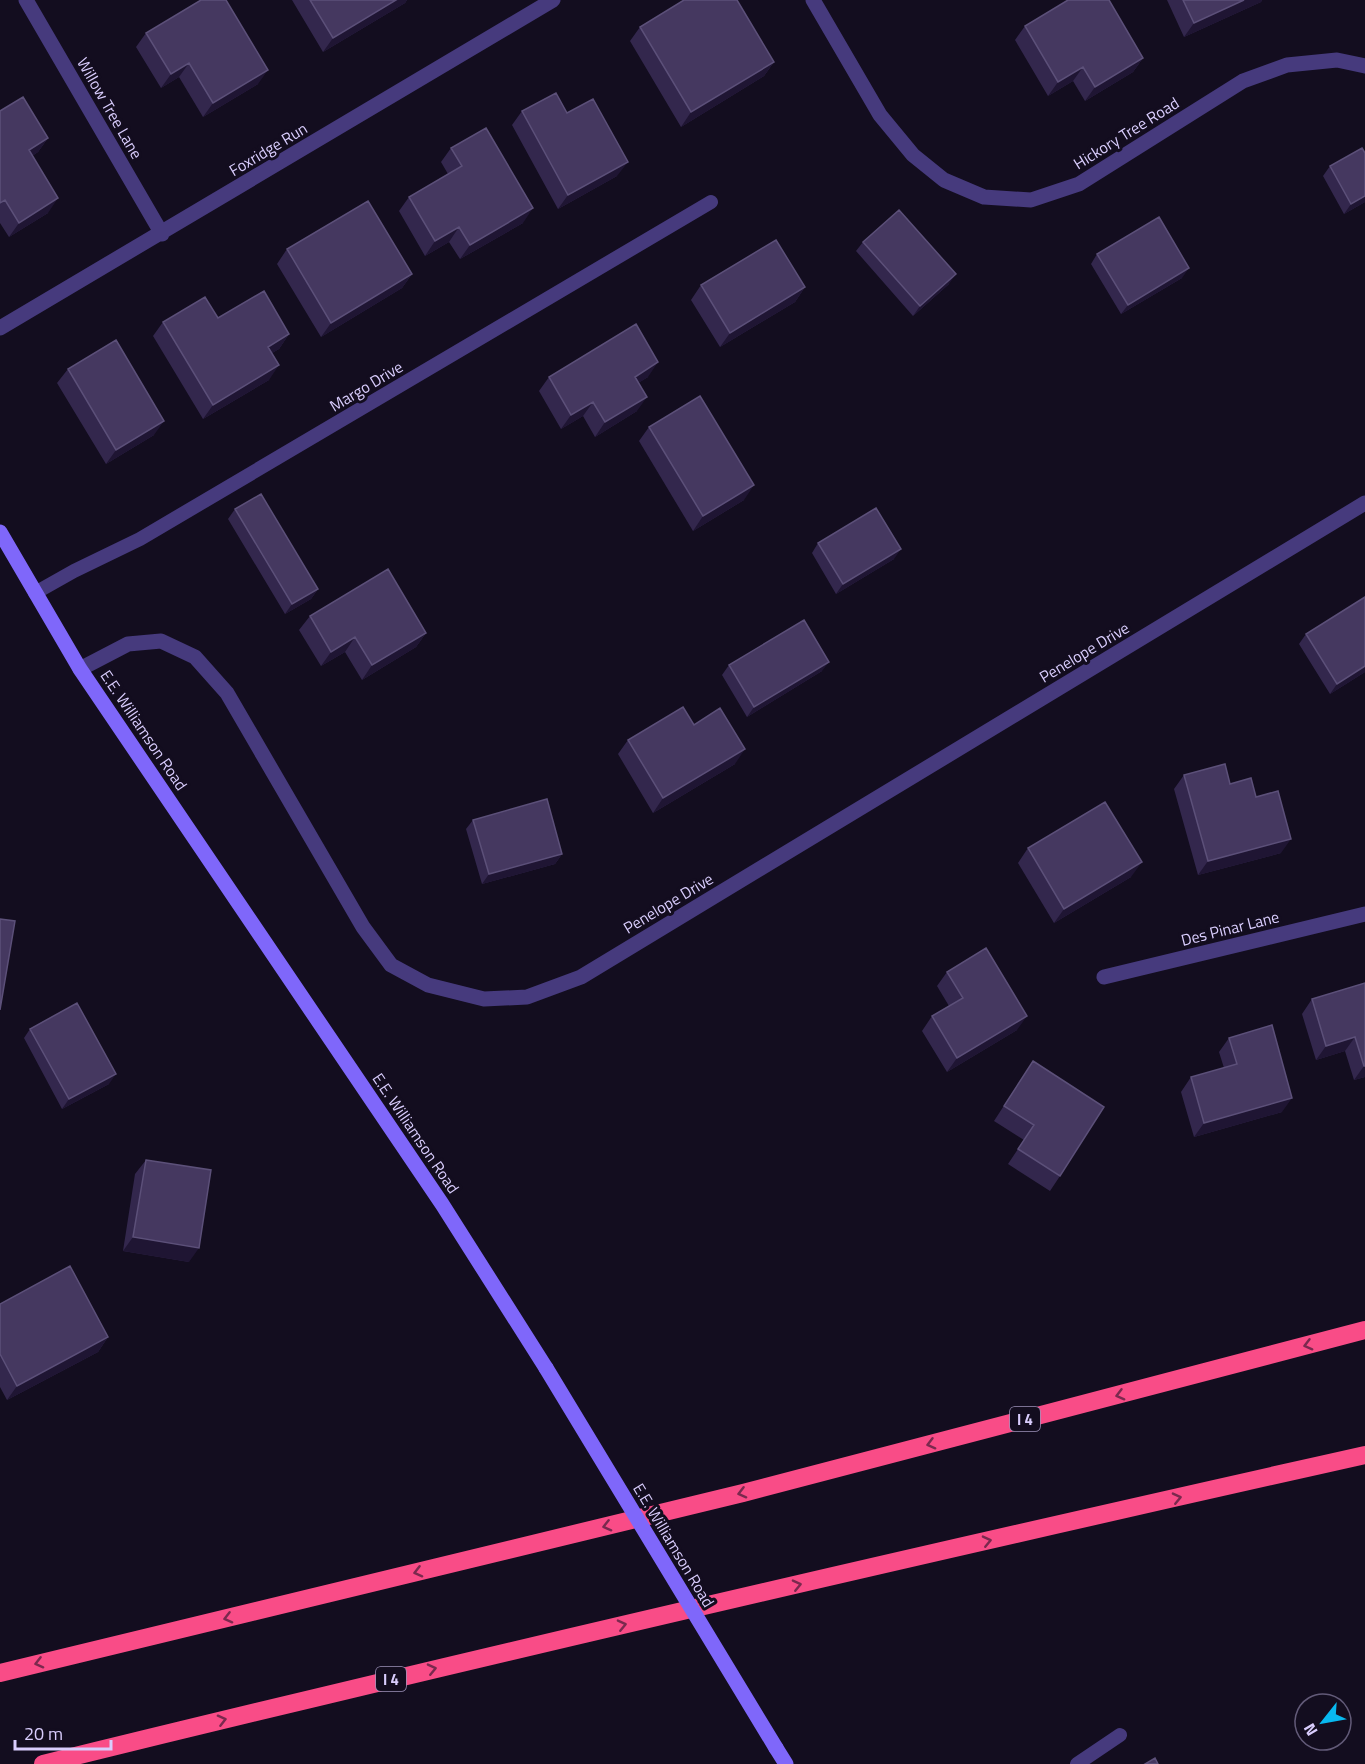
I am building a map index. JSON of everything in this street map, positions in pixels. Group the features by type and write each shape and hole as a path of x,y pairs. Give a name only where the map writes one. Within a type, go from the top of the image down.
{"highway":[{"name":"I 4","path":"0,1673 743,1493 1365,1330"},
{"name":"I 4","path":"43,1764 378,1682 1365,1455"}],"street":[{"name":"Willow Tree Lane","path":"26,0 162,234"},
{"name":"Foxridge Run","path":"0,328 553,0"},
{"name":"Hickory Tree Road","path":"813,0 880,116 913,154 944,180 984,197 1031,200 1079,184 1243,81 1287,65 1337,60 1365,66"},
{"name":"Penelope Drive","path":"80,669 128,644 162,641 195,657 227,693 363,927 391,965 428,985 484,999 527,997 581,977 1365,503"},
{"name":"E.E. Williamson Road","path":"0,532 80,669 442,1204 546,1368 786,1764"},
{"name":"Des Pinar Lane","path":"1104,977 1365,914"}],"lane":[{"name":"Margo Drive","path":"35,593 140,538 711,202"},
{"path":"1077,1764 1120,1735"}],"building":[{"path":"201,0 226,0 268,70 213,103 189,63 171,74 146,33"},
{"path":"310,0 396,0 333,38"},
{"path":"684,0 737,0 774,62 691,112 640,27"},
{"path":"1068,0 1109,0 1143,58 1095,87 1083,67 1058,82 1025,26"},
{"path":"1183,0 1244,0 1194,23"},
{"path":"556,93 567,113 593,99 628,162 568,195 522,111"},
{"path":"23,97 48,138 29,150 58,198 19,223 5,200 0,203 0,111"},
{"path":"486,128 533,208 470,245 459,227 435,241 409,197 462,166 451,148"},
{"path":"1362,148 1365,153 1365,196 1351,204 1330,166"},
{"path":"368,201 412,274 331,323 287,249"},
{"path":"899,210 956,274 920,306 863,242"},
{"path":"1159,217 1189,268 1128,305 1097,254"},
{"path":"776,240 805,287 730,333 701,285"},
{"path":"264,291 289,334 268,347 279,365 213,405 163,322 205,297 218,318"},
{"path":"636,324 658,362 635,377 647,397 605,422 593,402 571,415 549,377"},
{"path":"116,340 164,421 116,450 68,369"},
{"path":"700,396 754,485 703,516 649,427"},
{"path":"261,494 318,589 292,604 235,509"},
{"path":"876,508 901,549 843,584 818,543"},
{"path":"388,569 426,633 372,665 355,637 331,652 310,616"},
{"path":"1365,597 1365,666 1337,684 1306,634"},
{"path":"804,620 829,662 754,707 729,665"},
{"path":"683,707 694,725 720,708 745,749 663,798 628,740"},
{"path":"1225,764 1230,784 1251,778 1256,797 1278,791 1291,839 1208,861 1184,775"},
{"path":"547,799 562,854 489,874 473,820"},
{"path":"1105,802 1142,862 1064,909 1028,848"},
{"path":"0,919 15,921 0,1010"},
{"path":"986,948 1027,1016 957,1058 932,1016 963,998 947,972"},
{"path":"1365,983 1364,1066 1355,1037 1326,1046 1312,999"},
{"path":"77,1003 116,1074 69,1099 30,1029"},
{"path":"1272,1025 1292,1098 1204,1123 1191,1077 1237,1064 1229,1038"},
{"path":"1033,1061 1104,1107 1060,1176 1018,1149 1034,1125 1004,1106"},
{"path":"146,1160 211,1170 199,1248 133,1237"},
{"path":"70,1266 108,1337 17,1386 0,1354 0,1304"},
{"path":"1155,1758 1158,1764 1145,1764"}]}
